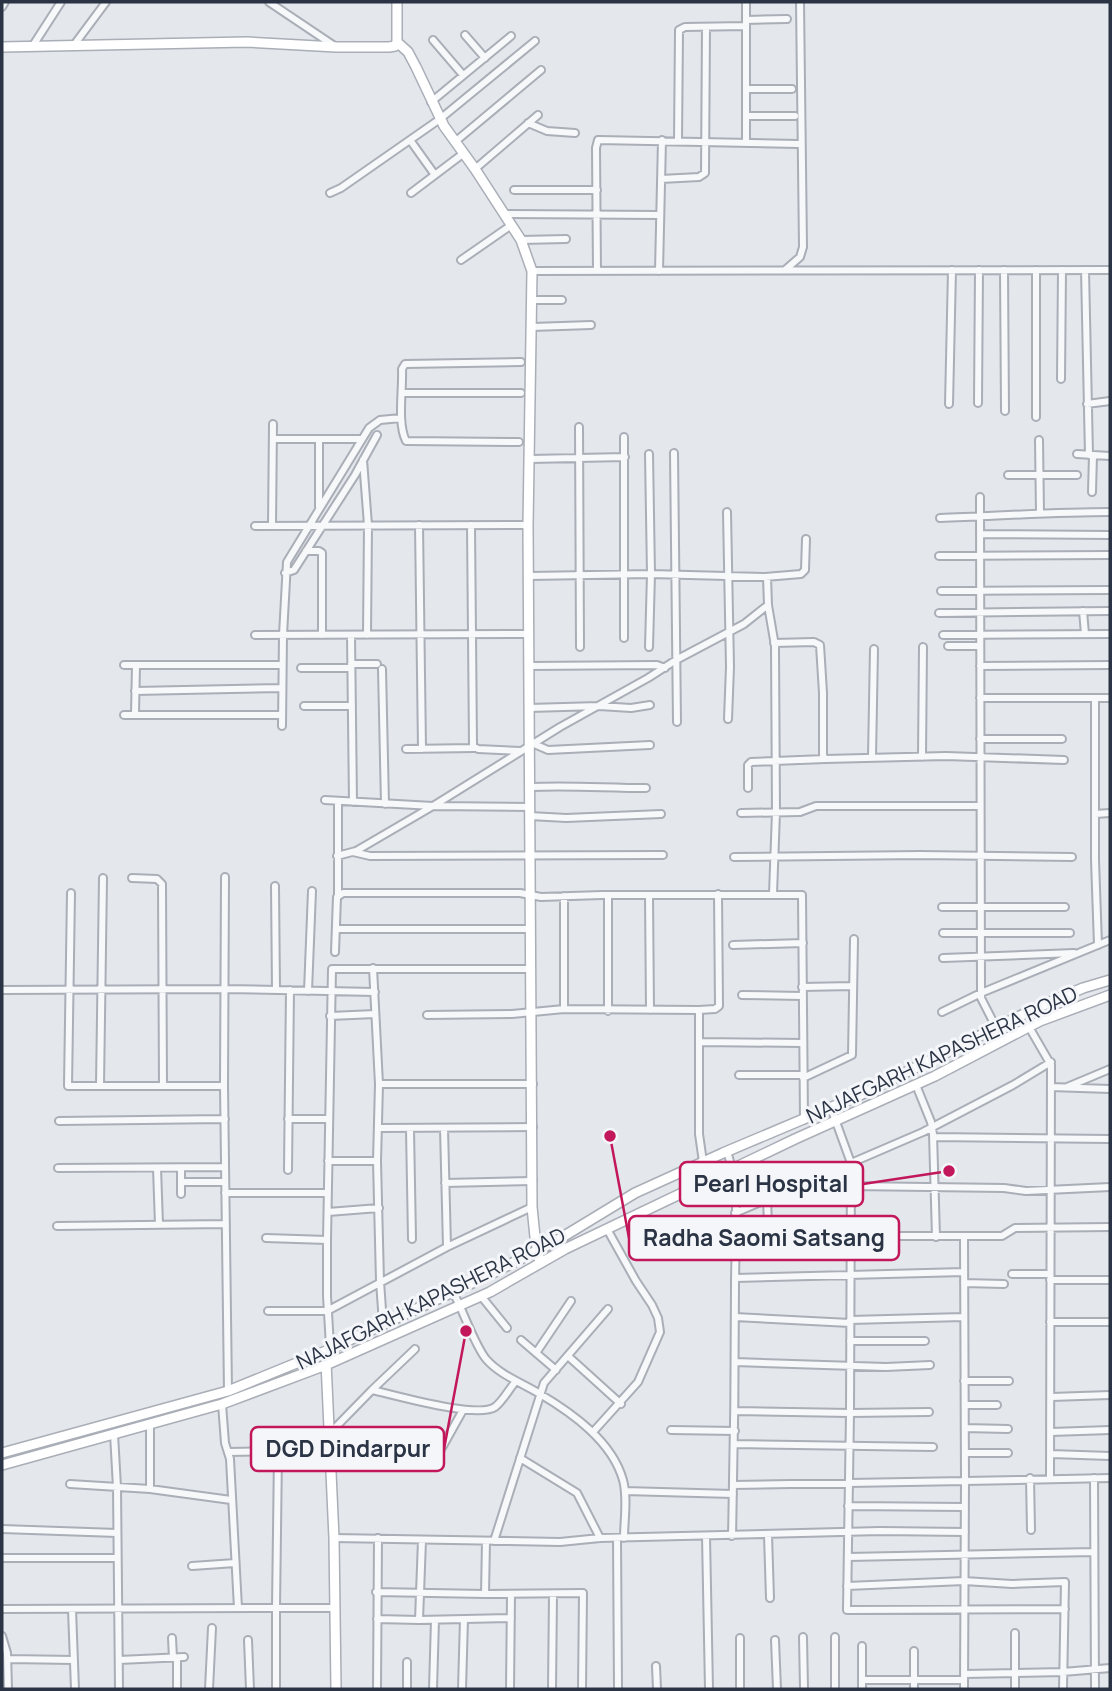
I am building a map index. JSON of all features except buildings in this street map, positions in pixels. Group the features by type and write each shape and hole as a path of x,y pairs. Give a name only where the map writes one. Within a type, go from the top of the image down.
{"main road":[{"path":"2,47 247,41 336,47 389,47 395,46 397,42 395,3"},
{"path":"397,42 408,52 416,66 440,119 521,240 532,271 528,525 529,895 533,1084 532,1207 540,1263"},
{"name":"NAJAFGARH KAPASHERA ROAD","path":"2,1453 228,1391 328,1350 537,1250 635,1193 831,1108 1034,1009 1083,988 1110,980"},
{"name":"NAJAFGARH KAPASHERA ROAD","path":"2,1465 201,1411 329,1364 481,1296 607,1229 795,1139 916,1085 1040,1021 1110,995"},
{"path":"1034,1009 1040,1021"},
{"path":"328,1350 336,1689"},
{"path":"199,1399 201,1411"},
{"path":"53,1440 54,1450"},
{"path":"21,1448 22,1459"}],"street":[{"path":"2,7 5,2"},
{"path":"32,47 61,2"},
{"path":"73,47 106,2"},
{"path":"268,2 336,47"},
{"path":"746,2 746,143"},
{"path":"785,270 800,257 803,247 800,2"},
{"path":"678,141 679,30 685,27 787,19"},
{"path":"661,179 704,175 706,27"},
{"path":"466,35 485,58"},
{"path":"431,102 511,36"},
{"path":"433,40 463,75"},
{"path":"330,193 440,119 535,41"},
{"path":"456,141 541,70"},
{"path":"746,89 792,89"},
{"path":"475,169 538,115"},
{"path":"746,116 795,116"},
{"path":"528,123 547,131 575,133"},
{"path":"410,140 435,175"},
{"path":"597,271 598,140 798,144"},
{"path":"659,271 662,140"},
{"path":"411,193 464,153"},
{"path":"514,190 597,190"},
{"path":"505,214 660,215"},
{"path":"461,261 510,226"},
{"path":"521,240 566,239"},
{"path":"949,404 952,270"},
{"path":"978,403 979,270"},
{"path":"1004,270 1005,411"},
{"path":"1036,270 1036,416"},
{"path":"1061,379 1062,270"},
{"path":"1085,270 1087,404 1092,492"},
{"path":"532,271 1110,270"},
{"path":"532,300 562,300"},
{"path":"531,327 592,326"},
{"path":"519,442 406,441 401,418 402,369 408,363 521,362"},
{"path":"403,393 521,393"},
{"path":"1087,404 1110,401"},
{"path":"282,726 285,573 291,552 369,428 380,420 401,418"},
{"path":"272,526 273,424"},
{"path":"579,427 580,647"},
{"path":"285,573 294,570 324,525 377,435"},
{"path":"624,436 624,638"},
{"path":"272,439 362,439"},
{"path":"319,439 319,509"},
{"path":"1039,440 1040,513"},
{"path":"674,453 677,722"},
{"path":"649,454 649,647"},
{"path":"1077,454 1110,456"},
{"path":"530,460 625,457"},
{"path":"363,460 368,525 367,635"},
{"path":"1008,475 1077,475"},
{"path":"980,497 981,999 1003,1041"},
{"path":"727,512 730,667 728,719"},
{"path":"940,518 1110,512"},
{"path":"419,525 422,749"},
{"path":"471,525 474,748"},
{"path":"255,526 528,525"},
{"path":"980,534 1110,535"},
{"path":"529,576 651,574 767,577 805,572 806,540"},
{"path":"306,551 323,553 322,635"},
{"path":"939,556 1110,555"},
{"path":"767,577 774,643 776,812 773,894"},
{"path":"941,591 1110,590"},
{"path":"337,856 353,852 433,806 676,660 744,624 768,605"},
{"path":"1083,611 1085,634"},
{"path":"939,613 1110,611"},
{"path":"255,635 529,634"},
{"path":"943,635 1110,634"},
{"path":"351,635 353,802"},
{"path":"774,643 814,642 820,645 825,758"},
{"path":"948,646 980,646"},
{"path":"922,757 923,647"},
{"path":"872,757 874,649"},
{"path":"124,665 282,664"},
{"path":"135,714 136,665"},
{"path":"529,666 657,665 666,668"},
{"path":"980,666 1110,665"},
{"path":"301,668 379,666 385,804"},
{"path":"135,691 282,688"},
{"path":"980,698 1110,698"},
{"path":"1095,698 1098,945"},
{"path":"529,708 631,708 650,705"},
{"path":"304,706 352,706"},
{"path":"124,715 282,715"},
{"path":"980,739 1062,739"},
{"path":"406,749 528,747 548,750 650,745"},
{"path":"748,788 749,762 872,757 1064,760"},
{"path":"530,787 571,785 646,788"},
{"path":"325,800 530,812 566,818 660,814"},
{"path":"335,952 338,801"},
{"path":"741,813 802,812 816,806 979,806"},
{"path":"1096,814 1110,813"},
{"path":"353,852 370,856 663,855"},
{"path":"734,857 1072,857"},
{"path":"225,877 223,1086 228,1391"},
{"path":"100,1086 103,878"},
{"path":"132,878 157,879 162,884 163,1086"},
{"path":"275,886 275,990"},
{"path":"308,991 312,891"},
{"path":"71,893 68,1086 223,1086"},
{"path":"428,1014 564,1009 715,1009 719,1006 718,894"},
{"path":"338,895 802,895 804,1120"},
{"path":"649,895 650,1010"},
{"path":"608,896 608,1010"},
{"path":"564,897 564,1009"},
{"path":"942,907 1065,908"},
{"path":"337,929 530,929"},
{"path":"943,933 1070,933"},
{"path":"739,1075 802,1077 852,1055 854,939"},
{"path":"942,1012 981,993 1110,940"},
{"path":"733,945 803,943"},
{"path":"943,958 1078,953"},
{"path":"373,968 379,1084 377,1161 383,1324"},
{"path":"328,1350 328,1119 332,969 531,969"},
{"path":"802,987 853,986"},
{"path":"2,990 225,989 374,992"},
{"path":"288,1170 290,990"},
{"path":"743,995 802,996"},
{"path":"699,1010 699,1134 702,1162"},
{"path":"330,1016 375,1014"},
{"path":"1028,1027 1051,1062 1050,1479"},
{"path":"700,1042 802,1043"},
{"path":"735,1213 932,1127 1051,1062"},
{"path":"1065,1087 1110,1069"},
{"path":"379,1084 533,1084"},
{"path":"916,1085 932,1127 936,1237"},
{"path":"1051,1087 1110,1089"},
{"path":"831,1108 850,1161 851,1186 847,1610 1065,1609"},
{"path":"59,1121 225,1119"},
{"path":"288,1119 328,1119"},
{"path":"379,1128 533,1127"},
{"path":"444,1128 447,1247"},
{"path":"410,1129 412,1238"},
{"path":"933,1137 1110,1139"},
{"path":"727,1152 733,1170 735,1213 735,1444 732,1536"},
{"path":"328,1161 377,1161"},
{"path":"58,1168 224,1167"},
{"path":"157,1168 159,1225"},
{"path":"181,1168 181,1194"},
{"path":"445,1184 533,1181"},
{"path":"181,1182 225,1182"},
{"path":"851,1186 1004,1188 1026,1191 1110,1187"},
{"path":"225,1193 328,1193"},
{"path":"766,1199 770,1228 851,1227"},
{"path":"268,1311 327,1311 447,1247 532,1207"},
{"path":"328,1212 379,1208"},
{"path":"58,1226 226,1224"},
{"path":"892,1236 1002,1236 1015,1228 1110,1227"},
{"path":"593,1432 638,1382 660,1332 652,1305 607,1229"},
{"path":"964,1237 964,1689"},
{"path":"266,1238 327,1240"},
{"path":"735,1278 964,1272"},
{"path":"1012,1274 1110,1280"},
{"path":"964,1283 1004,1284"},
{"path":"453,1292 487,1359 593,1432 613,1456 623,1479 625,1492 620,1538 618,1689"},
{"path":"481,1296 507,1328"},
{"path":"536,1353 571,1301"},
{"path":"485,1594 490,1541 544,1383 608,1309"},
{"path":"735,1317 850,1321 963,1317"},
{"path":"1050,1322 1110,1322"},
{"path":"521,1340 555,1370"},
{"path":"850,1341 925,1341"},
{"path":"329,1434 415,1349"},
{"path":"569,1357 621,1404"},
{"path":"735,1362 930,1365"},
{"path":"372,1390 463,1410 485,1410 494,1407 516,1381"},
{"path":"964,1381 1009,1381"},
{"path":"1051,1397 1110,1395"},
{"path":"222,1404 228,1452 238,1608"},
{"path":"965,1405 997,1405"},
{"path":"434,1462 463,1410"},
{"path":"735,1411 929,1412"},
{"path":"150,1426 150,1489"},
{"path":"965,1428 1008,1429"},
{"path":"671,1430 735,1430"},
{"path":"1051,1432 1110,1430"},
{"path":"114,1434 119,1689"},
{"path":"735,1444 933,1447"},
{"path":"228,1452 274,1451 278,1454 276,1689"},
{"path":"965,1452 1009,1453"},
{"path":"1051,1454 1110,1456"},
{"path":"520,1458 577,1493 600,1538"},
{"path":"1030,1478 1031,1530"},
{"path":"1094,1478 1095,1689"},
{"path":"733,1485 1110,1478"},
{"path":"70,1484 150,1489 231,1500"},
{"path":"625,1492 733,1494"},
{"path":"848,1506 964,1507"},
{"path":"2,1529 117,1534"},
{"path":"334,1538 560,1542 600,1538 880,1531 965,1532"},
{"path":"768,1535 770,1598"},
{"path":"706,1536 709,1689"},
{"path":"377,1689 378,1538"},
{"path":"419,1620 422,1540"},
{"path":"848,1557 1094,1552"},
{"path":"2,1558 117,1558"},
{"path":"192,1566 235,1563"},
{"path":"847,1586 964,1581 1013,1584 1066,1582 1063,1689"},
{"path":"376,1592 511,1595 580,1592 584,1596 582,1689"},
{"path":"510,1689 511,1595"},
{"path":"552,1689 553,1595"},
{"path":"2,1609 334,1608"},
{"path":"72,1609 75,1689"},
{"path":"377,1619 511,1618"},
{"path":"462,1689 464,1619"},
{"path":"433,1689 435,1620"},
{"path":"209,1689 212,1628"},
{"path":"1015,1689 1016,1633"},
{"path":"2,1636 8,1659 8,1689"},
{"path":"803,1637 804,1689"},
{"path":"835,1637 835,1689"},
{"path":"172,1638 178,1658 177,1689"},
{"path":"740,1638 740,1689"},
{"path":"248,1640 250,1689"},
{"path":"775,1640 777,1689"},
{"path":"862,1646 862,1689"},
{"path":"914,1651 914,1689"},
{"path":"119,1660 178,1658"},
{"path":"8,1659 74,1660"},
{"path":"407,1662 407,1689"},
{"path":"656,1666 657,1689"},
{"path":"862,1680 914,1680 1110,1668"}],"place":[{"name":"Radha Saomi Satsang","path":"610,1136"},
{"name":"Pearl Hospital","path":"949,1171"},
{"name":"DGD Dindarpur","path":"466,1331"}]}
